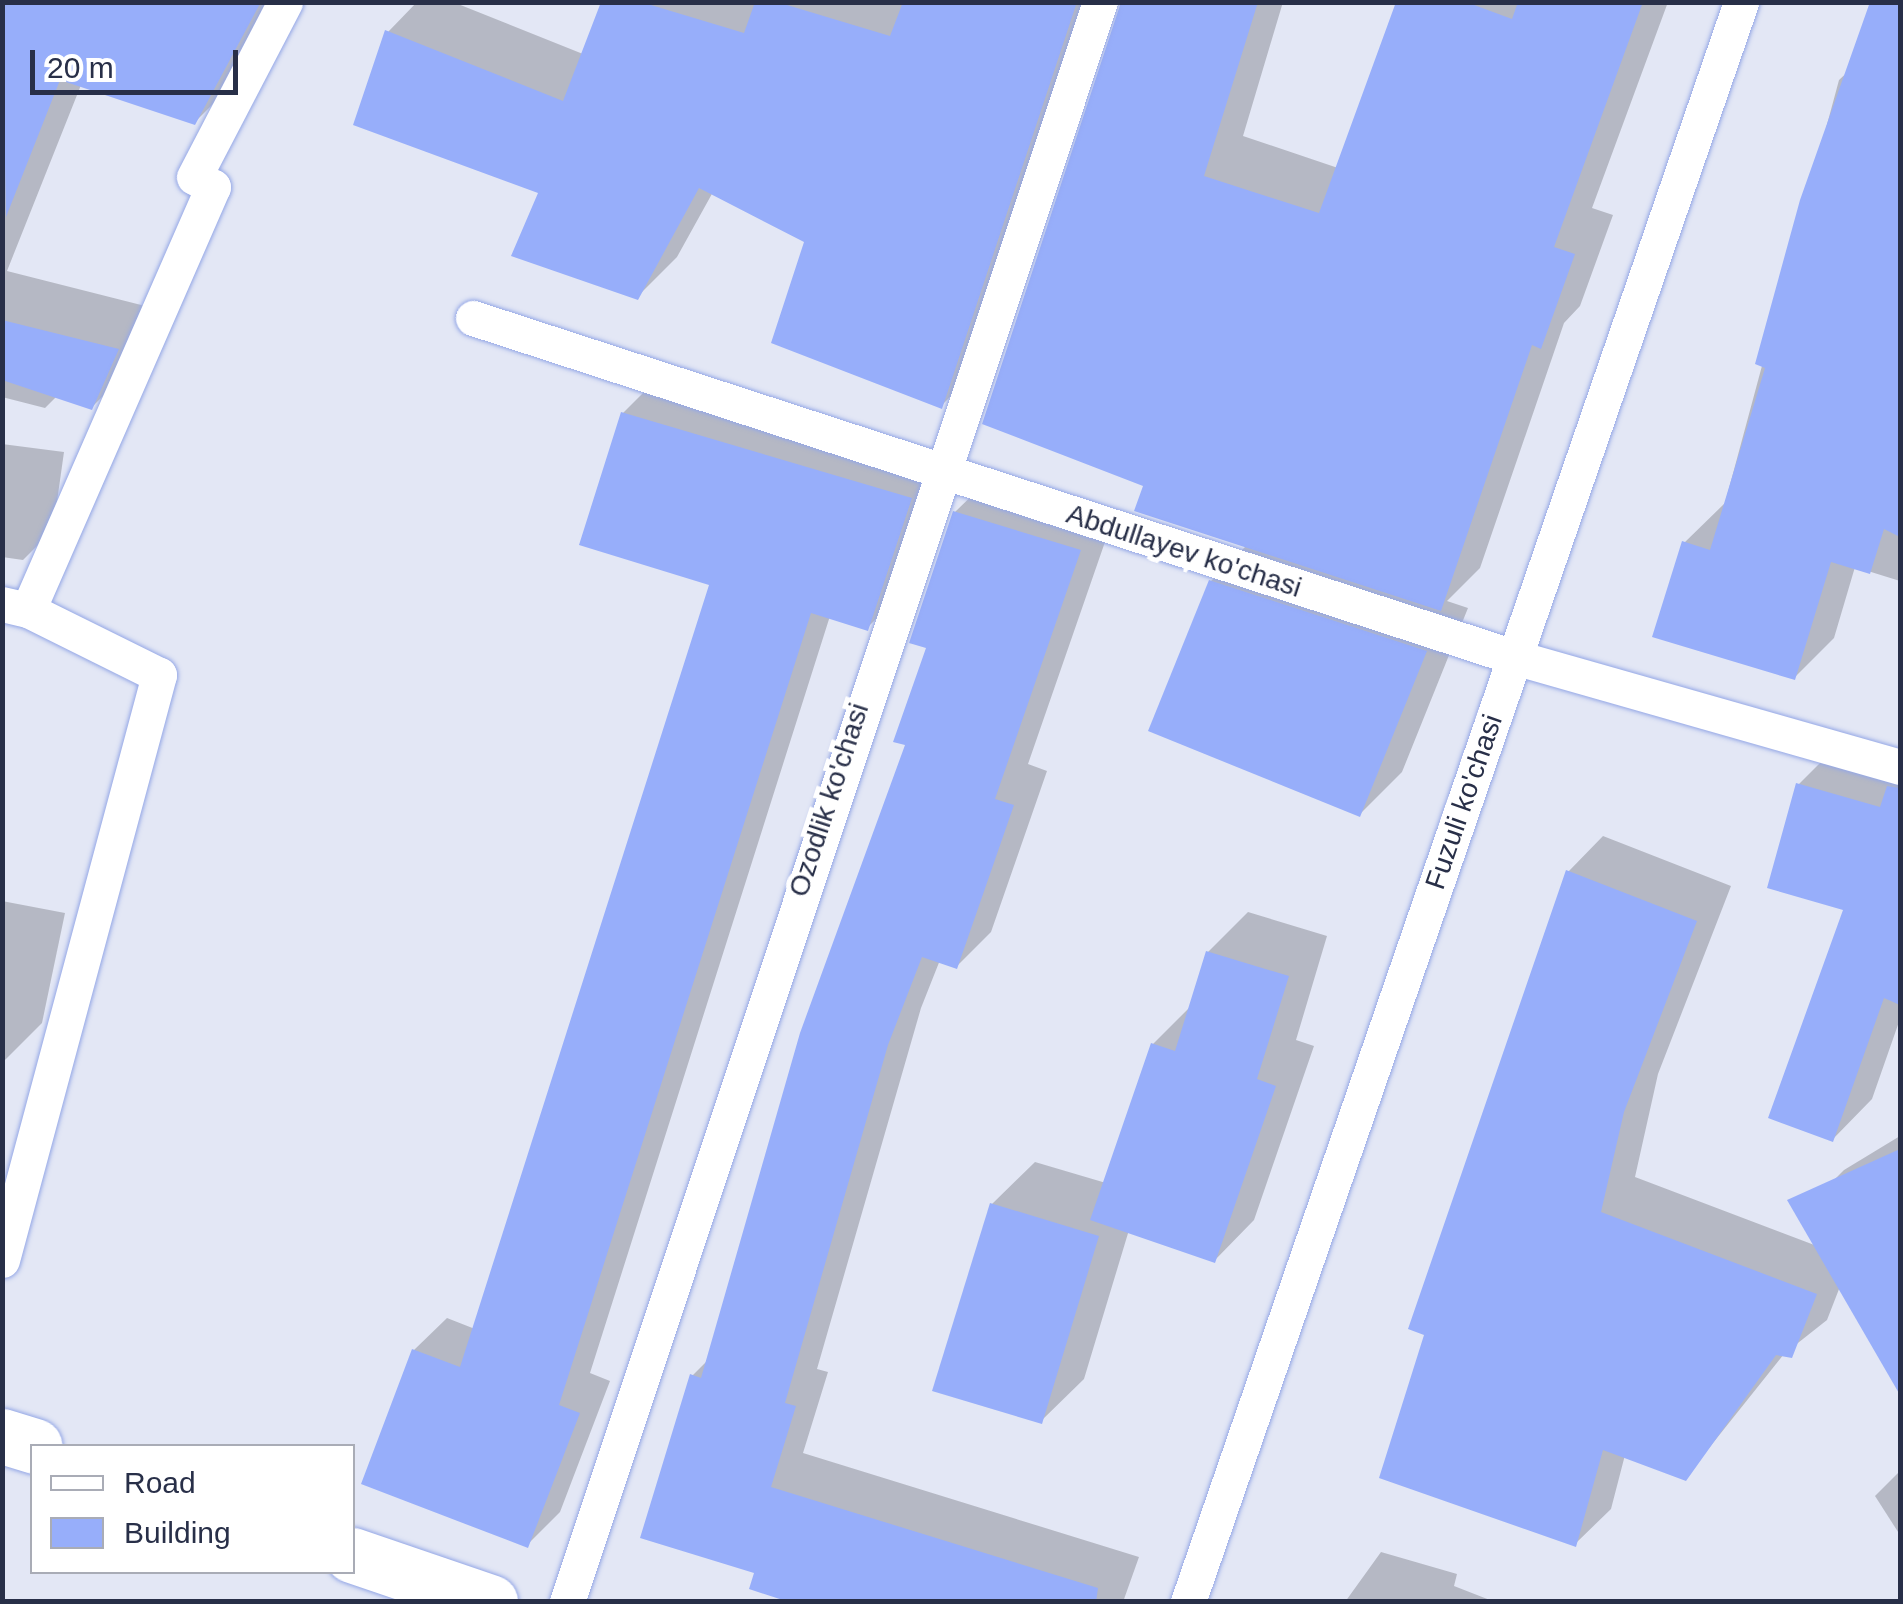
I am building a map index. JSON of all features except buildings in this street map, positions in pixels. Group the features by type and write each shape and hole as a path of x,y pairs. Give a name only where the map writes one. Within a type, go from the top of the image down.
{"street":[{"path":"2,1436 30,1445"},
{"path":"355,1556 490,1602"}],"lane":[{"path":"2,1260 159,675 15,607 214,188 194,177 285,2"},
{"name":"Ozodlik ko'chasi","path":"567,1602 936,472 1100,2"},
{"name":"Fuzuli ko'chasi","path":"1188,1602 1741,2"},
{"name":"Abdullayev ko'chasi","path":"473,318 936,472 1514,657 1900,766"}]}
